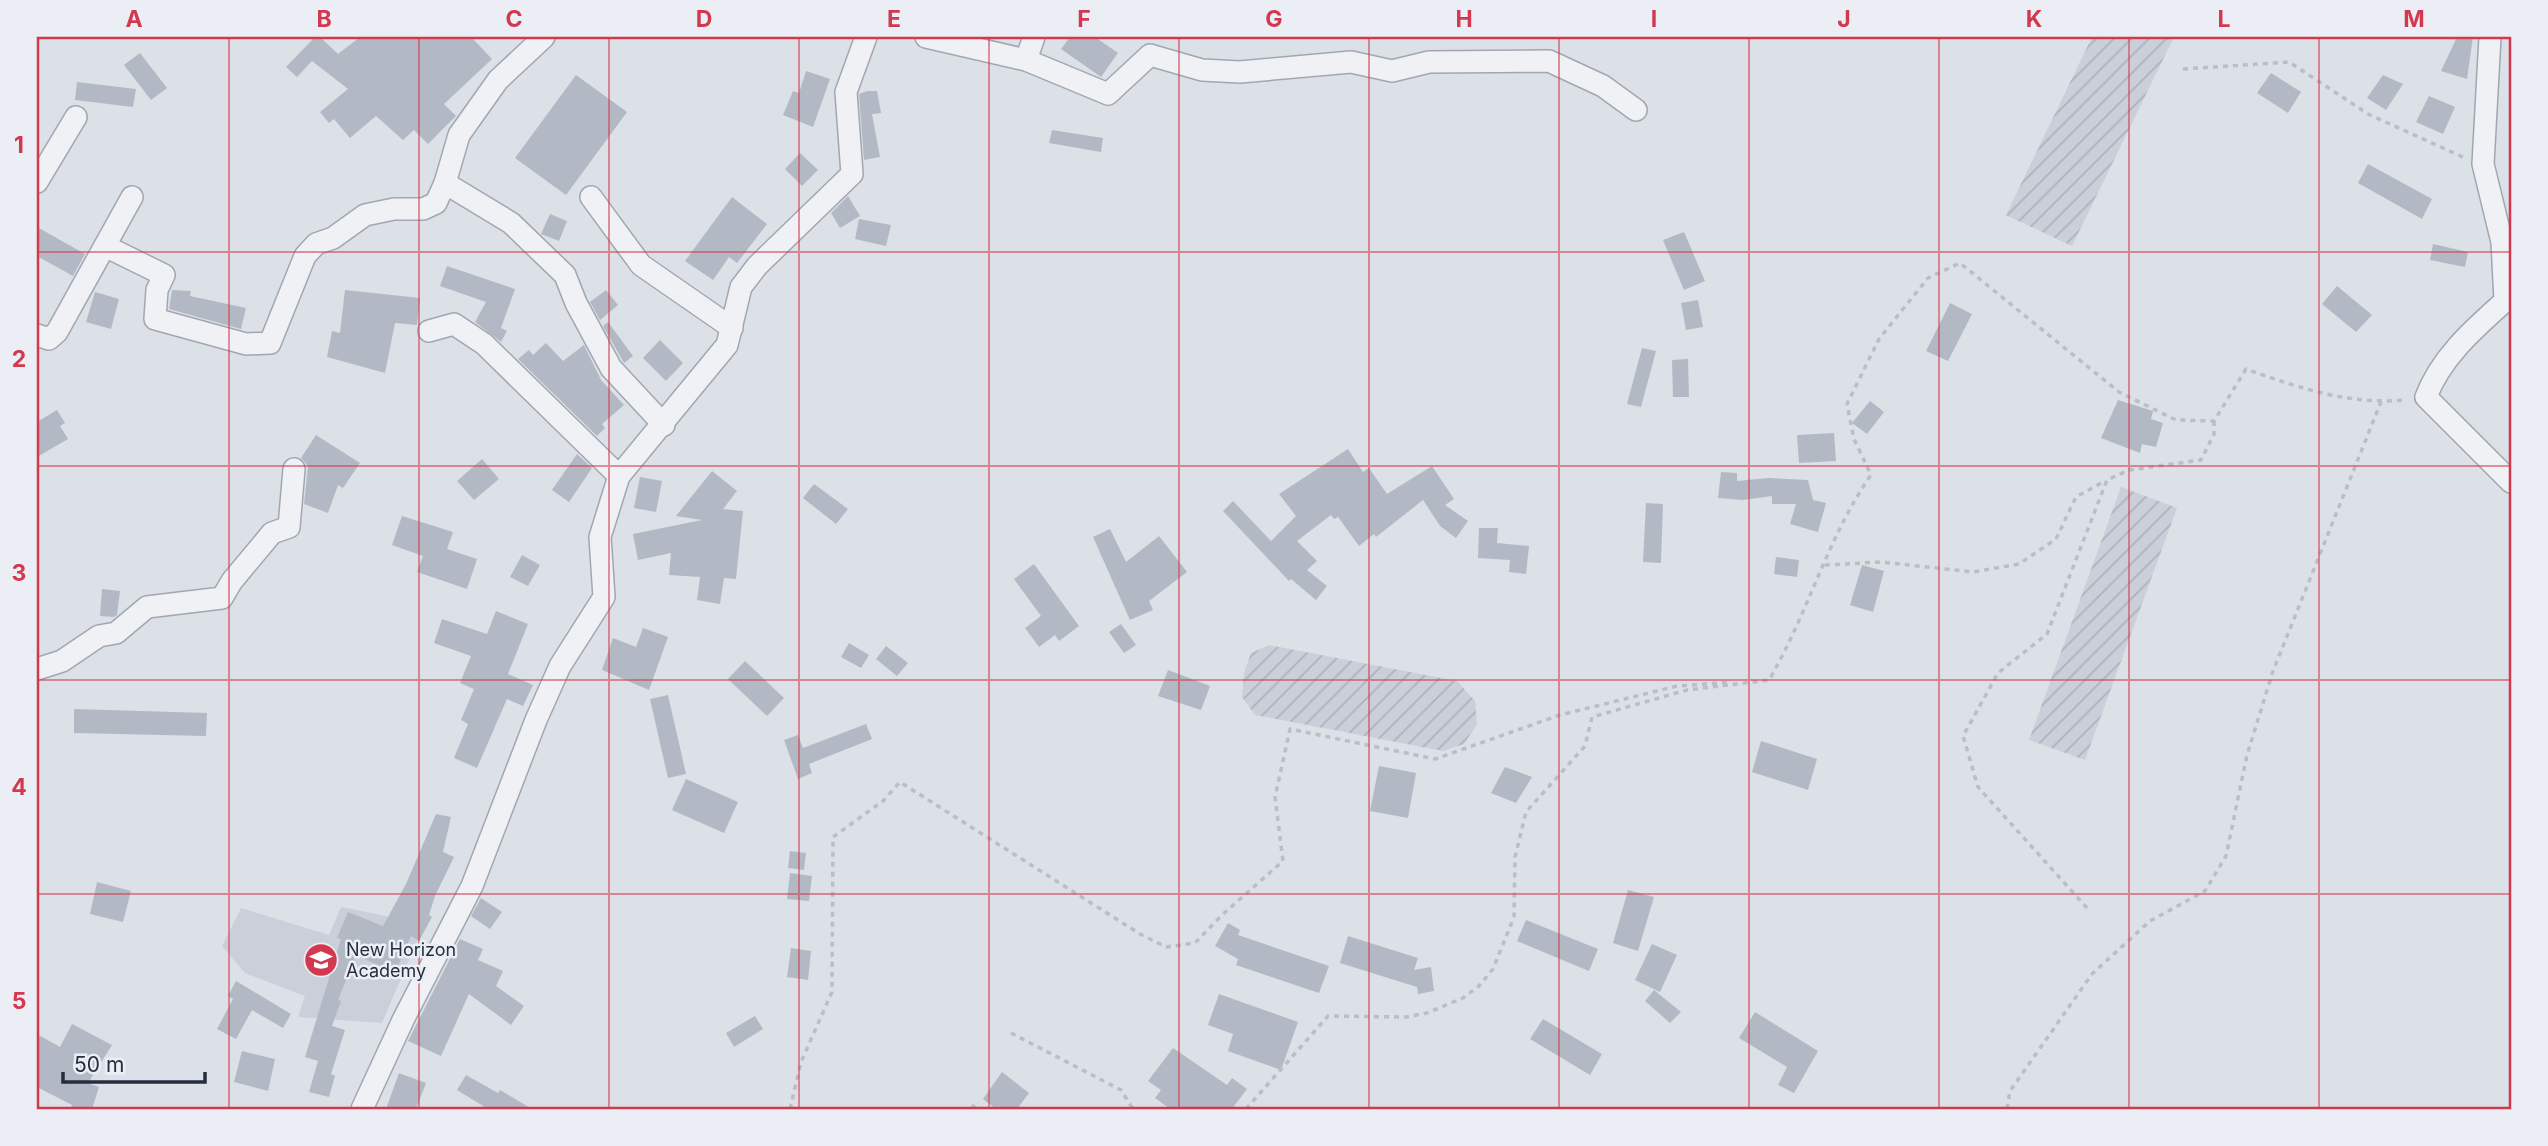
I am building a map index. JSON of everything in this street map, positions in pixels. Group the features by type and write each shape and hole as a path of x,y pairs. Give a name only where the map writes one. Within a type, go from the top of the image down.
{"street":[{"path":"105,246 164,275 157,290 155,319 246,344 270,343 305,256 316,244 333,238 365,215 394,209 423,209 436,203 445,183 459,135 498,79 544,37"},
{"path":"362,1109 403,1020 472,886 536,720 560,666 604,597 600,537 619,476 664,425 727,345 741,287 757,266 852,174 846,92 866,37"},
{"path":"926,37 1026,60 1108,94 1150,55 1202,70 1240,72 1351,62 1392,71 1429,62 1549,61 1603,86 1636,110"},
{"path":"1026,60 1034,37"},
{"path":"2490,37 2483,164 2502,243 2505,300 2463,340 2434,378 2426,397 2511,482"},
{"path":"37,182 76,117"},
{"path":"445,183 511,223 565,275 576,303 611,368 664,425"},
{"path":"37,335 49,339 57,332 132,197"},
{"path":"591,197 641,265 732,328"},
{"path":"429,331 454,324 484,344 619,476"},
{"path":"37,669 61,661 99,636 116,633 147,607 222,598 232,581 272,533 289,527 294,469"}],"path":[{"path":"2183,68 2289,62 2368,114 2453,154 2483,164"},
{"path":"1769,680 1790,644 1850,505 1871,475 1854,439 1847,404 1887,329 1928,278 1960,263 2119,392 2176,420 2214,421"},
{"path":"1825,565 1881,562 1973,572 2019,564 2056,539 2076,497 2129,470 2201,460 2214,434 2214,421 2246,369 2313,393 2381,402 2426,397"},
{"path":"2007,1109 2010,1091 2092,974 2150,921 2205,891 2226,856 2247,755 2273,671 2381,402"},
{"path":"2087,908 1978,787 1963,736 1998,673 2047,634 2107,480"},
{"path":"790,1109 801,1062 832,992 832,837 883,801 900,782 1140,934 1166,947 1195,943 1283,861 1275,797 1290,729 1435,758 1560,715 1677,686 1769,680"},
{"path":"1246,1109 1328,1016 1406,1017 1427,1013 1463,998 1479,986 1493,969 1514,917 1515,857 1526,812 1585,746 1592,717 1687,690 1769,680"},
{"path":"1011,1033 1121,1090 1133,1109"},
{"path":"972,1105 978,1109"}],"shaded area":[{"path":"2092,37 2174,37 2072,246 2006,215"},
{"path":"2121,487 2177,508 2085,760 2029,740"},
{"path":"1269,645 1457,681 1475,701 1477,724 1464,744 1443,751 1255,715 1242,697 1244,673 1251,653"},
{"name":"New Horizon Academy","path":"341,907 386,916 420,934 382,1023 298,1017 305,996 245,973 222,946 241,908 329,935"}],"building":[{"path":"315,37 320,37 338,54 360,37 471,37 492,59 444,104 456,116 428,144 414,130 403,140 376,116 350,138 334,119 329,123 320,112 348,89 312,61 297,77 286,67"},
{"path":"1070,37 1095,37 1118,53 1101,77 1061,49"},
{"path":"2457,37 2473,37 2467,79 2441,71"},
{"path":"140,53 167,88 151,100 124,65"},
{"path":"806,71 830,79 813,127 783,115 793,91 799,93"},
{"path":"2271,73 2301,92 2288,113 2257,93"},
{"path":"576,75 627,112 566,195 515,158"},
{"path":"2383,75 2403,84 2386,110 2367,98"},
{"path":"77,82 136,89 133,107 75,100"},
{"path":"877,91 881,113 872,114 880,157 864,160 859,94"},
{"path":"2429,96 2455,107 2443,134 2416,122"},
{"path":"1052,130 1103,138 1101,152 1049,143"},
{"path":"800,153 818,170 802,186 785,169"},
{"path":"2368,164 2432,199 2422,219 2358,183"},
{"path":"848,196 860,216 840,228 831,213"},
{"path":"732,197 767,224 737,263 729,257 713,280 685,261"},
{"path":"550,214 567,221 559,241 541,234"},
{"path":"859,219 891,225 886,246 855,239"},
{"path":"37,227 85,254 73,276 37,256"},
{"path":"1684,232 1705,281 1684,290 1663,240"},
{"path":"2433,244 2468,252 2465,267 2430,260"},
{"path":"447,266 515,289 501,328 507,331 501,342 475,322 486,302 440,286"},
{"path":"2337,286 2372,315 2356,332 2322,304"},
{"path":"172,290 191,291 190,296 246,308 241,329 169,309"},
{"path":"345,290 420,298 417,325 395,323 385,373 327,357 332,331 340,333"},
{"path":"606,290 618,305 600,320 590,302"},
{"path":"95,292 119,299 111,329 86,322"},
{"path":"1698,300 1703,327 1686,330 1681,303"},
{"path":"1950,303 1972,314 1948,361 1926,351"},
{"path":"608,322 633,356 624,363 603,326"},
{"path":"660,340 683,363 666,381 643,358"},
{"path":"546,343 563,361 584,345 601,380 624,405 602,424 605,428 597,436 518,359 529,350 533,355"},
{"path":"1642,348 1656,351 1641,407 1627,404"},
{"path":"1688,359 1689,397 1673,397 1672,360"},
{"path":"2118,400 2153,411 2151,419 2163,423 2156,447 2142,444 2140,453 2101,438"},
{"path":"1870,401 1884,412 1867,434 1852,423"},
{"path":"57,410 65,423 60,426 68,439 37,457 37,422"},
{"path":"1834,433 1836,461 1799,463 1797,435"},
{"path":"316,435 360,463 343,488 338,485 328,513 304,504 308,466 301,458"},
{"path":"1348,449 1363,472 1369,468 1387,494 1432,466 1454,499 1445,505 1468,521 1456,538 1440,526 1423,500 1376,537 1374,534 1359,546 1338,517 1334,519 1331,515 1297,541 1317,561 1307,570 1327,586 1316,600 1291,579 1289,581 1223,511 1233,501 1271,541 1296,516 1279,494"},
{"path":"577,454 592,468 569,502 552,490"},
{"path":"482,459 499,479 474,500 457,481"},
{"path":"712,471 737,491 723,509 743,511 736,579 724,578 720,604 697,600 700,577 669,575 671,553 638,560 633,534 702,520 676,516"},
{"path":"1721,472 1737,473 1737,481 1768,478 1808,480 1813,500 1826,503 1818,532 1790,524 1796,504 1772,504 1772,496 1743,500 1718,498"},
{"path":"640,477 662,481 656,512 634,508"},
{"path":"814,484 848,509 836,524 803,498"},
{"path":"1646,503 1663,504 1661,563 1643,562"},
{"path":"402,516 453,532 447,549 477,559 467,589 417,572 423,556 392,545"},
{"path":"1479,528 1498,528 1497,543 1529,546 1526,574 1509,572 1510,560 1478,558"},
{"path":"1110,529 1126,562 1159,536 1187,572 1149,601 1153,610 1130,620 1093,537"},
{"path":"522,555 540,565 528,586 510,577"},
{"path":"1776,557 1799,560 1797,577 1774,574"},
{"path":"1034,564 1079,626 1059,641 1055,635 1039,647 1025,628 1041,616 1014,579"},
{"path":"1862,565 1884,571 1873,612 1850,605"},
{"path":"102,589 120,591 117,615 114,617 100,616"},
{"path":"496,611 528,624 508,674 533,685 523,706 507,699 477,768 454,758 468,724 461,720 474,689 460,683 471,656 434,643 442,619 487,634"},
{"path":"1121,624 1136,645 1124,653 1109,632"},
{"path":"643,628 668,637 649,690 602,670 613,638 636,647"},
{"path":"849,643 869,655 861,668 841,657"},
{"path":"886,646 908,663 897,676 876,659"},
{"path":"745,661 784,698 767,716 728,679"},
{"path":"1168,670 1210,686 1201,710 1158,696"},
{"path":"668,695 686,774 668,778 650,699"},
{"path":"74,709 207,713 206,736 74,733"},
{"path":"866,724 872,739 809,764 812,773 798,779 784,740 798,735 803,748"},
{"path":"1761,741 1817,759 1808,790 1752,772"},
{"path":"1379,766 1416,773 1408,818 1370,811"},
{"path":"1505,767 1532,777 1516,803 1491,793"},
{"path":"686,779 738,802 724,833 672,810"},
{"path":"436,814 451,817 443,852 454,857 435,896 429,915 432,917 419,941 411,936 395,973 356,955 338,1000 341,1001 332,1026 345,1030 331,1074 335,1076 329,1097 309,1092 318,1061 305,1057 341,939 337,938 348,912 383,926 406,884"},
{"path":"790,851 806,853 804,870 788,868"},
{"path":"790,873 812,876 809,901 787,899"},
{"path":"97,882 131,891 123,922 90,914"},
{"path":"1628,890 1654,897 1638,951 1613,943"},
{"path":"481,898 502,912 490,929 471,916"},
{"path":"1526,920 1598,949 1589,971 1517,941"},
{"path":"1228,923 1240,930 1238,935 1329,966 1319,993 1236,965 1238,959 1215,946"},
{"path":"1348,936 1418,958 1414,970 1431,967 1434,991 1418,994 1417,987 1340,963"},
{"path":"460,939 483,949 478,960 503,971 496,986 524,1006 511,1025 469,994 441,1056 408,1041"},
{"path":"1652,944 1677,955 1660,992 1635,980"},
{"path":"791,948 811,951 808,980 787,977"},
{"path":"236,981 291,1014 283,1028 252,1010 236,1039 217,1029 233,999 228,996"},
{"path":"1654,990 1681,1012 1670,1023 1645,1001"},
{"path":"1219,994 1298,1022 1281,1070 1228,1051 1233,1034 1208,1025"},
{"path":"1755,1012 1818,1051 1794,1093 1778,1085 1787,1067 1739,1038"},
{"path":"755,1016 763,1029 734,1047 726,1033"},
{"path":"1543,1019 1602,1054 1590,1075 1530,1039"},
{"path":"72,1024 112,1045 88,1083 99,1087 92,1109 71,1109 72,1105 37,1087 37,1034 60,1047"},
{"path":"1173,1048 1227,1085 1232,1078 1247,1089 1232,1109 1170,1109 1155,1098 1161,1090 1148,1081"},
{"path":"242,1051 275,1059 268,1091 234,1082"},
{"path":"1002,1072 1029,1093 1017,1109 996,1109 983,1099"},
{"path":"399,1073 426,1083 416,1109 386,1109"},
{"path":"466,1075 498,1093 500,1090 532,1109 488,1109 457,1090"}],"place":[{"name":"New Horizon Academy","path":"321,960"}]}
